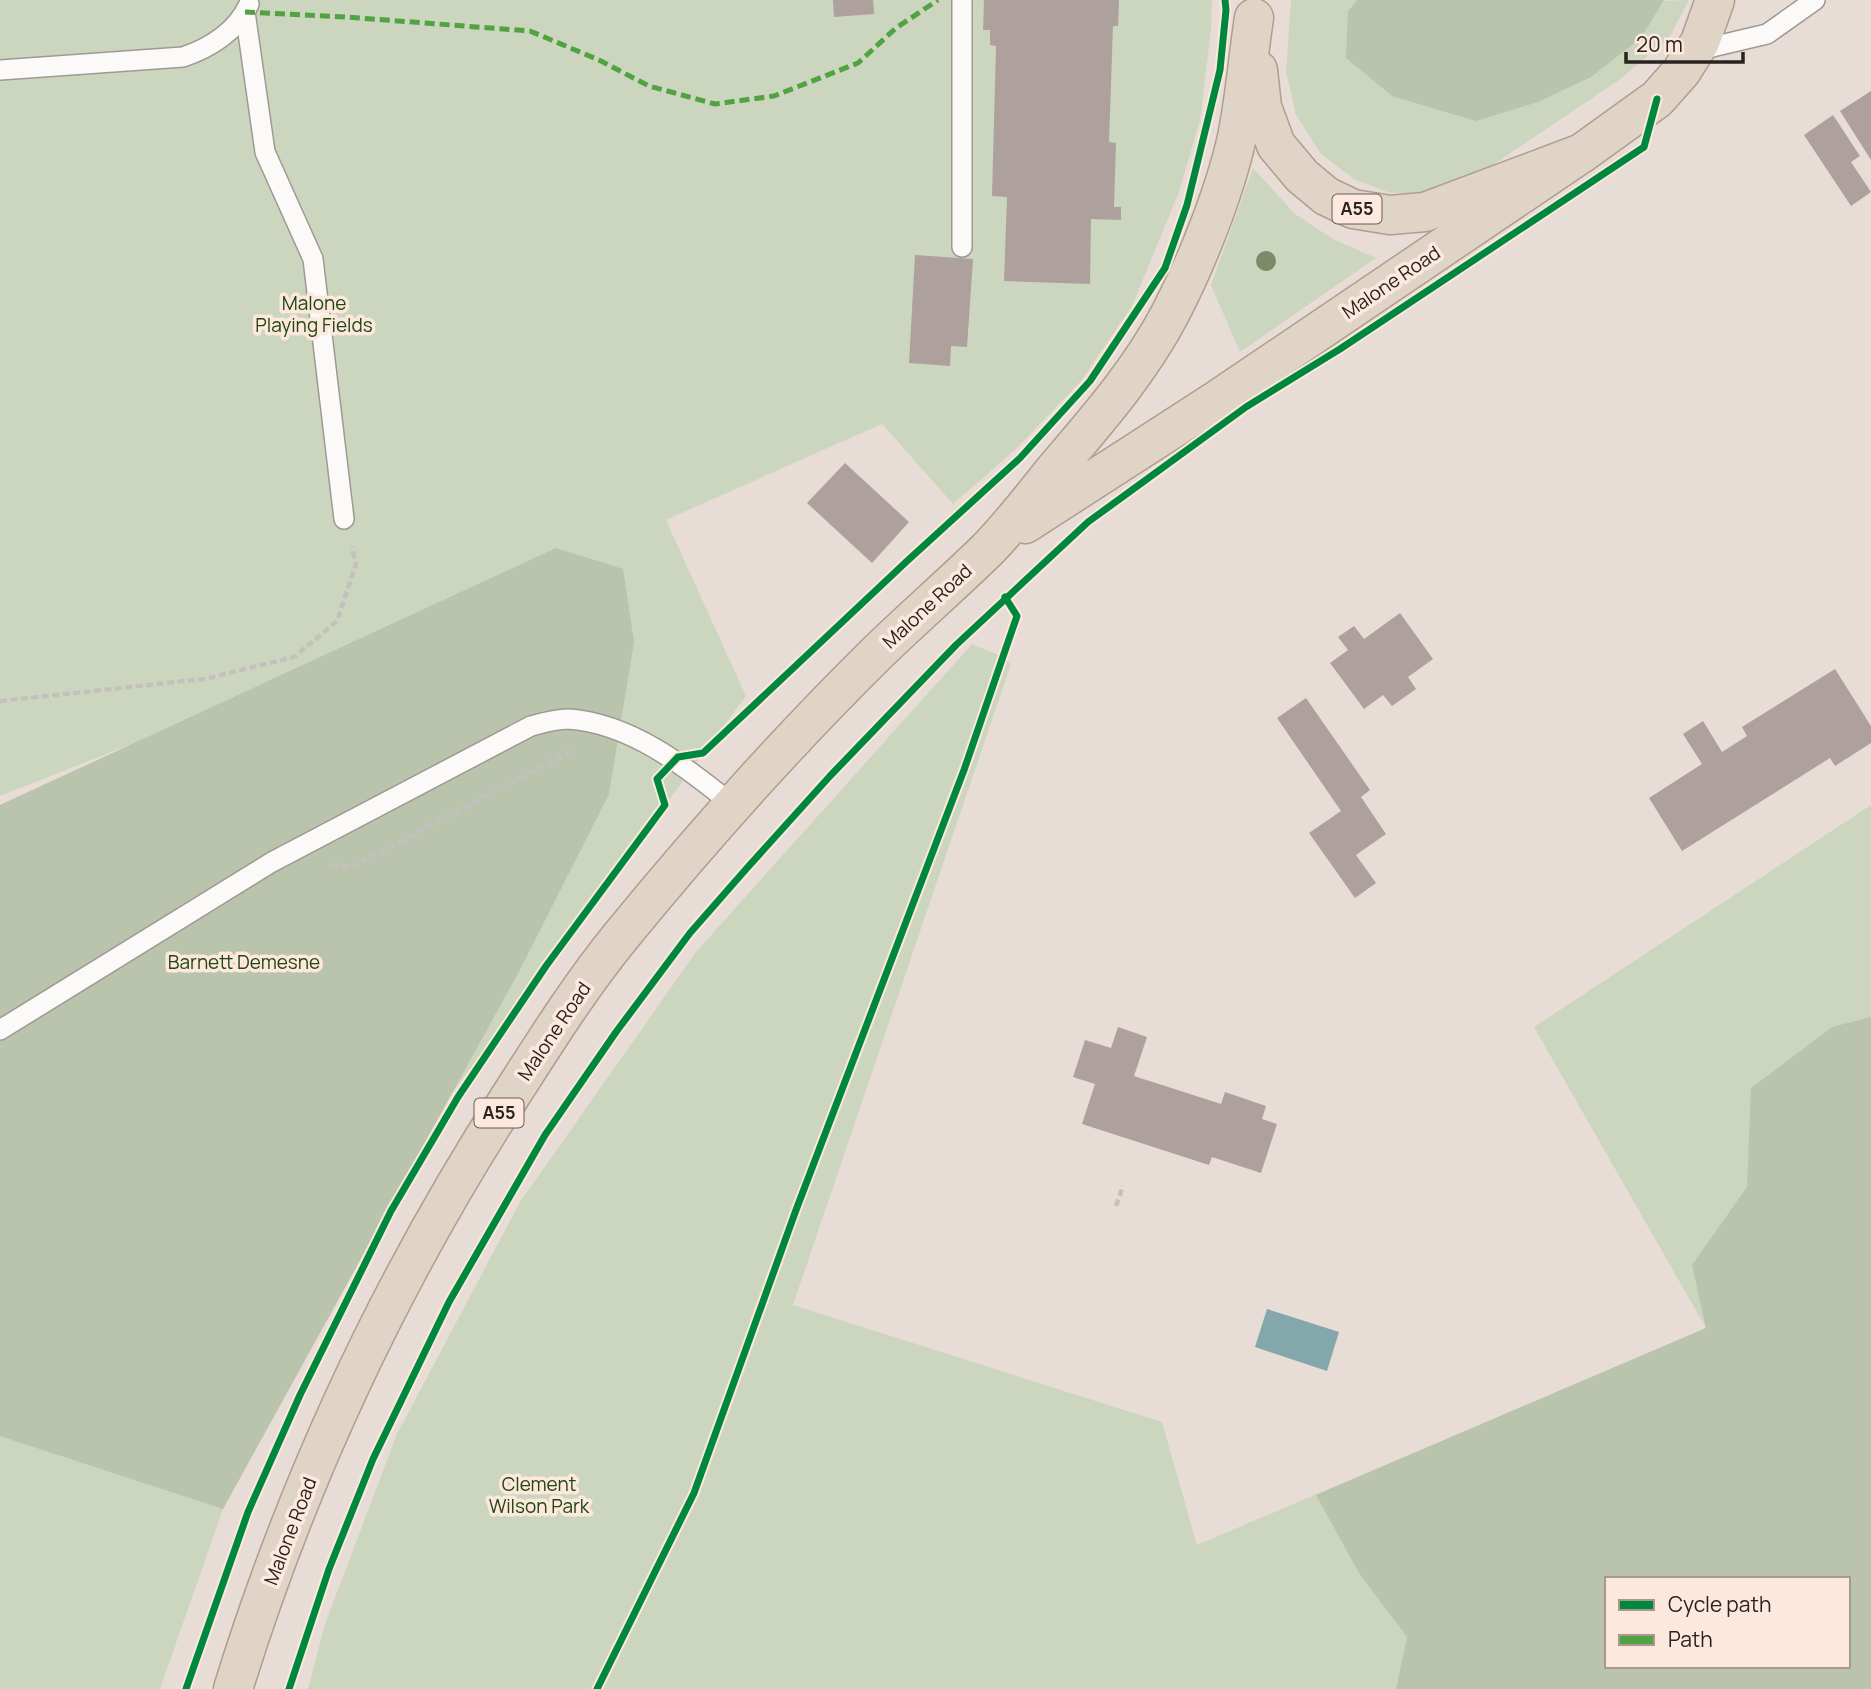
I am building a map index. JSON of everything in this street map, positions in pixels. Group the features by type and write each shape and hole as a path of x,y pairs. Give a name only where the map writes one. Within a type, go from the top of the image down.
{"highway":[{"name":"A55","path":"1255,9 1262,107 1276,145 1302,176 1326,196 1353,209 1390,215 1424,212 1582,153 1657,99 1696,66 1712,47 1724,2"},
{"name":"A55","path":"1657,99 1681,72 1724,2"},
{"name":"Malone Road","path":"233,1689 293,1521 341,1406 425,1236 548,1038 618,939 733,805 830,700 906,624 988,549 1139,366 1169,316 1206,232 1237,138 1255,9"},
{"name":"Malone Road","path":"988,549 1217,400 1582,153"}],"lane":[{"path":"962,0 962,247"},
{"path":"1712,47 1767,34 1815,0"},
{"path":"0,70 183,57 208,49 248,6"},
{"path":"248,6 265,152 313,258 344,519"},
{"path":"0,1030 272,862 531,726 565,719 596,723 635,737 699,777 733,805"}],"path":[{"path":"0,701 204,679 294,656 337,621 356,565 344,519"},
{"path":"272,862 352,867 551,763 610,728"},
{"path":"1116,1206 1124,1186"}],"green space":[{"name":"Malone Playing Fields","path":"0,0 1212,0 1200,120 1179,192 1132,306 1081,381 1015,450 953,504 882,424 666,520 746,696 452,1093 223,1509 160,1689 0,1689 0,805 137,742 0,796"},
{"path":"1291,0 1357,0 1348,11 1689,0 1669,38 1619,80 1469,181 1434,193 1390,193 1354,179 1321,154 1296,115 1286,71"},
{"path":"1357,0 1664,0 1641,38 1591,77 1538,102 1476,121 1392,96 1346,58 1348,11"},
{"path":"1253,168 1295,214 1333,239 1376,258 1240,352 1211,285"},
{"name":"Barnett Demesne","path":"556,548 623,569 634,642 609,794 521,968 223,1509 0,1436 0,805"},
{"name":"Clement Wilson Park","path":"972,644 1003,657 1011,664 793,1305 1162,1422 1197,1545 1706,1328 1534,1027 1871,805 1871,1689 1407,1689 1419,1635 1320,1501 1360,1575 1407,1637 1396,1689 308,1689 325,1624 397,1434 520,1202 696,952"},
{"path":"1871,1017 1871,1689 1396,1689 1407,1637 1360,1575 1316,1495 1706,1328 1692,1265 1747,1187 1751,1088 1832,1027"}],"water":[{"path":"1267,1309 1339,1332 1327,1371 1255,1347"}],"building":[{"path":"833,0 873,0 874,14 834,17"},
{"path":"984,0 1119,0 1118,26 1113,26 1109,142 1116,143 1114,207 1121,207 1121,220 1091,219 1090,284 1004,281 1007,197 992,196 996,46 990,45 990,30 983,30"},
{"path":"1871,91 1871,160 1840,111"},
{"path":"1833,115 1860,156 1851,162 1871,192 1851,206 1804,135"},
{"path":"915,255 973,259 967,347 951,346 950,366 909,363"},
{"path":"845,463 909,522 872,563 807,503"},
{"path":"1400,613 1433,659 1408,677 1416,689 1392,706 1383,695 1364,709 1330,663 1348,650 1338,637 1354,626 1364,639"},
{"path":"1835,669 1871,726 1871,743 1835,766 1830,758 1682,851 1649,798 1702,764 1683,734 1703,721 1722,752 1747,736 1742,727"},
{"path":"1306,698 1370,790 1361,797 1386,834 1356,855 1376,883 1355,898 1309,833 1341,811 1277,718"},
{"path":"1118,1027 1147,1037 1134,1076 1221,1104 1225,1092 1266,1106 1262,1119 1277,1124 1261,1173 1212,1157 1209,1165 1082,1124 1095,1084 1073,1077 1085,1040 1111,1048"}],"marked path":[{"path":"245,12 530,31 599,60 649,86 715,104 774,96 858,63 896,28 938,0"}],"cycle path":[{"path":"186,1689 248,1512 300,1395 391,1211 458,1097 546,966 665,805 657,779 678,757 703,753 1020,458 1090,381 1165,268 1187,205 1220,70 1225,0"},
{"path":"289,1689 329,1569 373,1459 449,1302 545,1135 616,1032 690,933 830,776 956,645 1088,522 1246,407 1340,349 1644,147 1657,99"},
{"path":"597,1689 694,1493 796,1210 964,770 1017,616 1005,597"}]}
